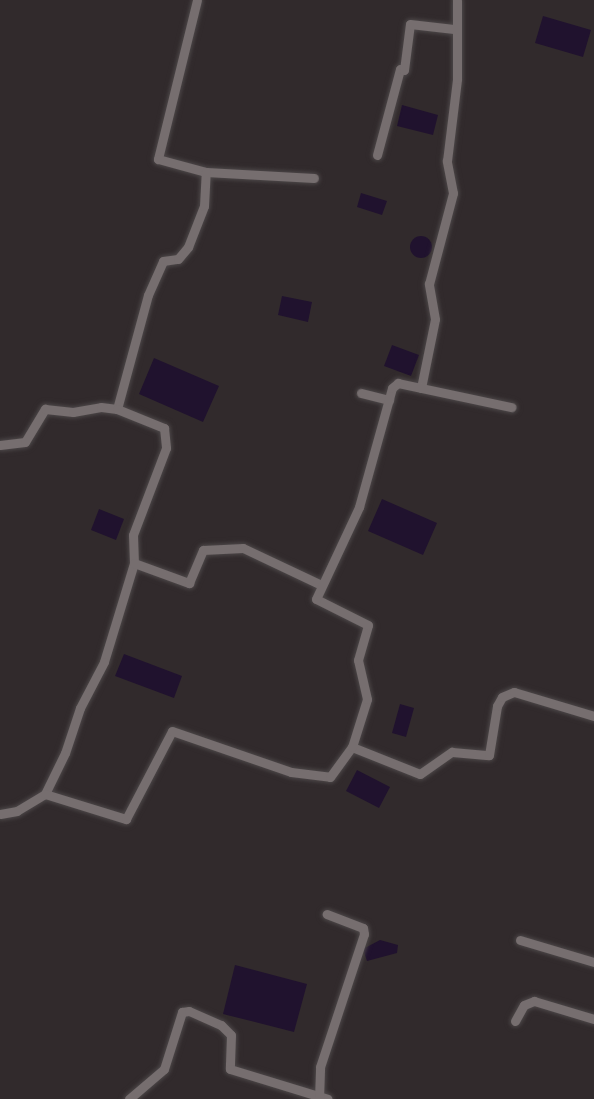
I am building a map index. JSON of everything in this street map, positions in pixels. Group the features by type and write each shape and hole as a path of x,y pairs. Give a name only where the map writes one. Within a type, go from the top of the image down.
{"street":[{"path":"197,0 158,159 206,172 314,178"},
{"path":"421,388 435,319 429,284 453,193 447,160 457,79 454,29 457,0"},
{"path":"377,155 400,69 404,70 410,24 454,29"},
{"path":"117,409 148,295 163,261 178,259 188,247 204,206 206,172"},
{"path":"46,794 126,819 170,731 291,772 326,778 352,747 368,696 358,660 368,625 317,604 320,584 359,507 394,384 511,407"},
{"path":"361,393 389,400"},
{"path":"0,446 25,442 45,409 117,409 164,428 166,448 133,535 134,563 104,662 46,794 17,811 0,814"},
{"path":"134,563 190,583 203,550 243,548 320,584"},
{"path":"352,747 420,774 452,751 489,755 497,706 502,697 514,692 594,716"},
{"path":"129,1099 164,1069 182,1012 189,1011 221,1025 231,1035 230,1069 322,1098 320,1067 364,934 363,928 327,914"},
{"path":"520,940 594,961"},
{"path":"515,1021 524,1005 534,1001 594,1019"}],"shaded area":[{"path":"543,16 591,30 583,57 535,43"},
{"path":"402,105 438,115 433,135 397,126"},
{"path":"361,193 387,201 382,215 357,207"},
{"path":"421,236 429,239 432,247 429,255 421,258 413,255 410,247 413,239"},
{"path":"282,296 312,302 308,322 278,315"},
{"path":"392,345 419,355 411,376 384,366"},
{"path":"154,358 219,386 203,422 139,394"},
{"path":"382,499 437,523 423,555 368,531"},
{"path":"99,509 124,519 116,540 91,530"},
{"path":"124,654 182,676 174,698 115,676"},
{"path":"400,704 414,708 406,737 392,733"},
{"path":"357,770 390,787 379,808 346,791"},
{"path":"380,940 398,945 397,953 367,961 363,949"},
{"path":"235,965 307,984 294,1032 223,1014"}]}
